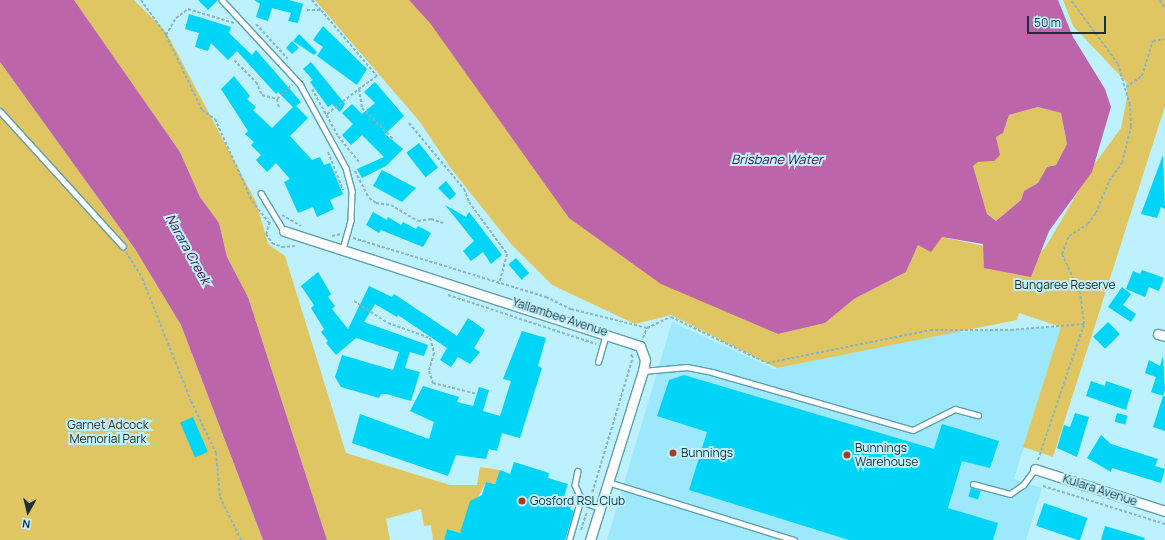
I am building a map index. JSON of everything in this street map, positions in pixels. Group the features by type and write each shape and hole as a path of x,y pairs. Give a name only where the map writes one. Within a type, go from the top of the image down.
{"street":[{"name":"Yallambee Avenue","path":"284,231 607,332 640,346"},
{"path":"590,540 644,371 645,360 640,346"},
{"name":"Kulara Avenue","path":"1035,468 1165,511"}],"lane":[{"path":"222,0 298,80 346,168 352,191 347,236 343,249"},
{"path":"0,111 123,246"},
{"path":"261,193 284,231"},
{"path":"598,362 607,332"},
{"path":"644,371 687,366 913,430 955,409 978,415"},
{"path":"973,484 1010,494 1023,485 1035,468"},
{"path":"578,470 575,485 581,498 586,504 600,508"},
{"path":"608,482 794,540"},
{"path":"569,540 581,498"}],"path":[{"path":"141,0 166,35 202,110 215,119 252,201 269,223"},
{"path":"312,0 377,76 359,88 327,114"},
{"path":"1035,468 1084,324 1080,293 1062,254 1069,236 1088,224 1096,213 1109,181 1122,163 1131,126 1126,87 1107,45 1071,0"},
{"path":"1160,0 1165,9"},
{"path":"166,35 176,18 188,8 239,25"},
{"path":"307,10 321,10"},
{"path":"1126,87 1142,76 1153,41 1165,39"},
{"path":"234,60 256,82 262,95 277,99"},
{"path":"288,79 296,90"},
{"path":"277,99 298,80"},
{"path":"359,88 362,108 394,140"},
{"path":"277,99 279,109"},
{"path":"410,123 464,189 468,202 507,254 499,284"},
{"path":"328,146 328,158 345,198"},
{"path":"353,165 369,198 376,203 397,208 418,221 431,219 443,223"},
{"path":"339,233 341,227"},
{"path":"347,236 499,284 597,318 647,328 671,317 767,364 930,330 1011,330 1084,324"},
{"path":"123,246 142,278 190,401 216,453 220,497 241,540"},
{"path":"443,294 603,346"},
{"path":"354,302 388,323 430,338 434,353 429,371 433,383 477,394"},
{"path":"640,346 647,328"},
{"path":"591,497 633,357 630,354 623,352"},
{"path":"1043,486 1165,524"},
{"path":"580,534 585,515"}],"shaded area":[{"path":"672,322 774,369 934,333 1061,327 1014,479 1042,488 1026,540 607,540"}],"green space":[{"path":"74,0 134,0 166,32 256,202 268,244 285,256 346,453 450,485 477,485 480,467 500,470 495,484 486,482 460,533 447,529 444,540 433,540 431,525 424,526 421,509 386,519 390,540 327,540 248,297 227,257 219,223 200,197 180,152"},
{"name":"Bungaree Reserve","path":"315,0 409,0 736,314 778,334 825,323 854,299 906,272 918,245 942,237 1035,257 1045,248 1093,166 1121,128 1127,98 1127,83 1073,26 1063,0 1165,0 1165,106 1053,457 1023,447 1061,327 1019,313 1017,320 777,368 671,315 635,324 552,285 512,245 452,170 420,122"},
{"name":"Garnet Adcock Memorial Park","path":"0,62 135,249 181,325 263,540 0,540"},
{"path":"1038,107 1061,113 1067,144 1056,165 1047,167 1038,183 1024,191 1021,200 996,221 987,214 973,166 978,162 994,161 996,137 1003,133 1009,115"}],"water":[{"name":"Narara Creek","path":"0,0 74,0 180,152 200,197 219,223 227,257 248,297 327,540 263,540 181,325 135,249 0,62"},
{"name":"Brisbane Water","path":"409,0 1058,0 1073,37 1105,89 1111,107 1092,172 1049,231 1031,277 984,268 983,244 942,237 931,252 918,245 906,272 854,299 825,323 778,334 661,284 569,218 430,23","holes":["1038,107 1061,113 1067,144 1056,165 1047,167 1038,183 1024,191 1021,200 996,221 987,214 973,166 978,162 994,161 1000,155 996,137 1003,133 1009,115"]}],"building":[{"path":"198,0 218,0 208,10"},
{"path":"254,0 289,0 303,4 298,23 288,21 291,13 272,8 268,21 256,17 260,4"},
{"path":"189,14 231,27 229,33 252,55 256,50 301,102 296,106 308,118 290,136 312,160 320,157 324,165 330,163 343,194 330,200 334,209 317,217 313,207 298,213 284,182 290,179 276,163 267,172 256,160 261,155 251,145 254,142 245,134 248,131 221,89 234,76 250,96 247,99 256,107 253,110 272,128 293,107 278,92 276,94 237,51 228,60 211,43 208,51 195,47 199,33 185,29"},
{"path":"323,26 367,69 357,85 317,56 323,47 313,40"},
{"path":"299,34 317,52 314,55 293,41"},
{"path":"292,41 299,48 292,54 286,48"},
{"path":"311,62 345,104 340,112 332,104 328,107 310,82 313,80 303,69"},
{"path":"375,82 404,116 385,134 403,149 386,166 362,178 357,169 384,157 362,135 351,145 342,135 353,124 342,113 352,104 362,114 375,103 364,92"},
{"path":"419,143 438,167 425,177 406,153"},
{"path":"1163,155 1165,209 1161,207 1157,218 1141,214"},
{"path":"382,170 416,188 402,202 373,186"},
{"path":"446,181 456,194 450,200 438,188"},
{"path":"445,205 466,217 469,212 502,255 491,264 483,252 471,261 463,251 474,241"},
{"path":"373,212 387,220 388,217 401,225 403,222 416,229 418,226 431,233 423,247 381,230 379,233 366,225"},
{"path":"516,258 529,273 522,280 508,265"},
{"path":"1142,270 1164,278 1159,291 1149,287 1145,297 1126,289 1133,271 1140,274"},
{"path":"318,272 331,294 328,297 335,306 332,309 348,329 369,286 392,297 394,294 457,336 468,318 485,330 474,348 480,352 470,364 458,357 451,367 440,360 447,348 398,315 397,317 375,304 364,322 428,345 424,356 410,352 405,368 420,372 411,401 386,394 381,394 379,398 341,387 335,377 342,355 393,370 399,352 356,338 336,355 326,343 328,341 321,332 324,329 311,308 314,305 301,286"},
{"path":"1122,287 1131,294 1123,305 1136,314 1131,322 1108,307"},
{"path":"1108,322 1120,334 1105,349 1093,337"},
{"path":"522,331 546,338 538,366 542,368 520,438 502,433 497,451 489,449 486,459 456,455 448,476 352,443 360,414 429,439 434,422 410,411 423,386 459,397 457,402 473,406 479,387 489,390 483,411 500,416 511,381 503,379"},
{"path":"1163,356 1165,390 1163,396 1151,392 1156,377 1145,373 1149,360 1160,366"},
{"name":"Bunnings Warehouse","path":"684,375 934,449 942,424 999,441 990,468 962,461 948,508 998,523 993,540 849,540 689,490 707,432 657,416 669,380"},
{"path":"1091,381 1105,386 1106,381 1132,390 1126,410 1086,396"},
{"path":"1163,396 1165,396 1165,431 1153,427"},
{"path":"1075,413 1089,417 1077,457 1057,448 1064,425 1070,427"},
{"path":"1117,413 1128,416 1125,425 1115,422"},
{"path":"193,417 208,452 195,457 180,422"},
{"path":"1101,435 1111,444 1158,459 1155,466 1165,469 1161,483 1112,468 1111,472 1087,458"},
{"name":"Gosford RSL Club","path":"514,462 549,473 548,478 568,484 564,497 573,500 570,509 574,511 565,540 444,540 447,529 460,533 470,501 482,495 486,482 495,484 500,470 510,474"},
{"path":"971,488 981,491 978,500 968,497"},
{"path":"1044,503 1087,518 1080,540 1036,526"},
{"path":"1105,526 1145,538 1144,540 1101,540"}],"place":[{"name":"Bunnings","path":"673,453"},
{"name":"Bunnings Warehouse","path":"847,455"},
{"name":"Gosford RSL Club","path":"522,501"}]}
